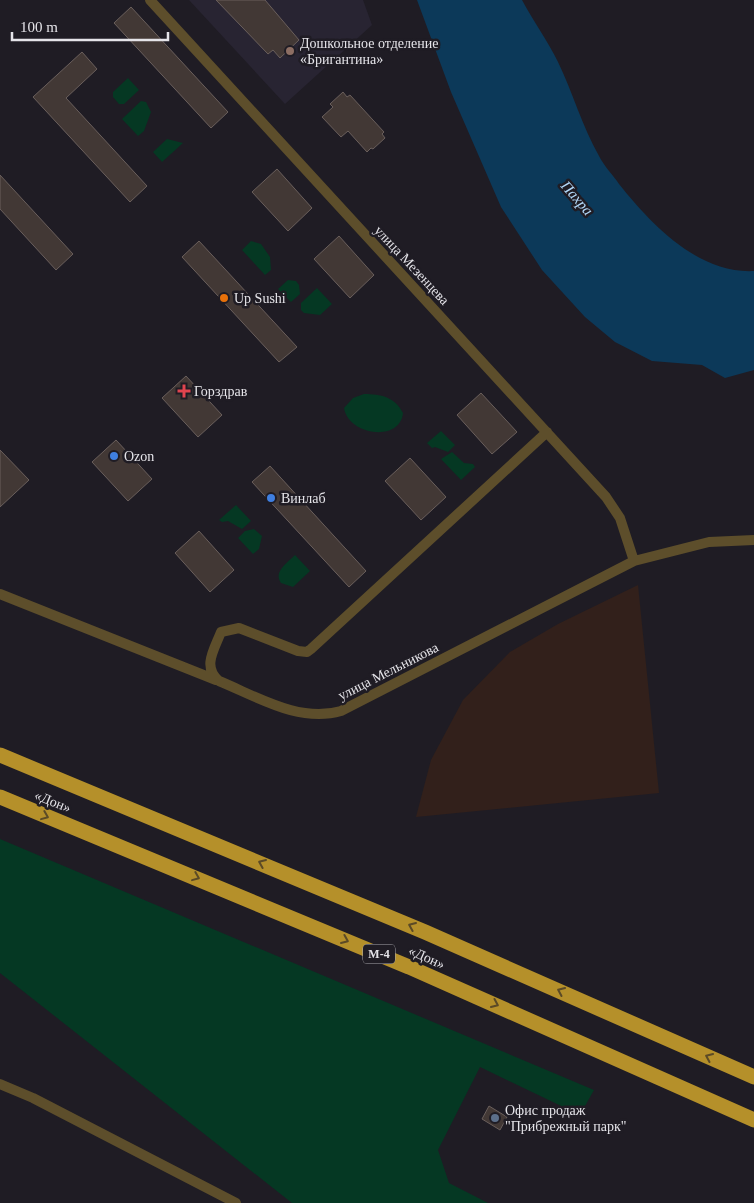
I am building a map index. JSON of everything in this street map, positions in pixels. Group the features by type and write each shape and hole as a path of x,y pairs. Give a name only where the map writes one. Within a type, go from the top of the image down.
{"highway":[{"name":"«Дон»","path":"0,755 426,932 754,1077"},
{"name":"«Дон»","path":"0,797 409,967 754,1120"}],"street":[{"name":"улица Мезенцева","path":"150,0 547,432 614,508 634,561"},
{"path":"219,681 212,675 209,666 221,632 240,628 298,652 307,652 547,432"},
{"name":"улица Мельникова","path":"0,594 300,713 328,715 341,711 634,561 709,542 754,540"},
{"path":"0,1084 33,1098 236,1203"}],"shaded area":[{"name":"Дошкольное отделение «Бригантина»","path":"189,0 363,0 372,25 285,104"},
{"path":"638,585 659,793 416,817 431,760 463,700 510,652 558,624"}],"green space":[{"path":"128,78 139,90 124,104 119,104 113,97 113,92"},
{"path":"141,101 146,102 151,112 144,131 138,136 122,119"},
{"path":"167,139 183,143 162,162 153,152"},
{"path":"251,241 261,244 270,257 271,270 265,275 242,250"},
{"path":"288,280 296,281 299,285 300,294 291,302 278,289"},
{"path":"317,288 332,304 320,315 304,313 301,310 301,303"},
{"path":"364,394 382,396 396,403 403,413 400,423 393,429 384,432 374,432 354,424 344,408 353,398"},
{"path":"441,431 455,445 448,452 435,447 432,448 427,443"},
{"path":"452,452 464,463 473,464 475,467 461,480 441,459"},
{"path":"236,505 251,521 242,529 228,521 222,522 219,520"},
{"path":"254,529 262,536 259,549 253,554 238,538 245,531"},
{"path":"295,555 310,571 293,587 281,583 279,575 282,568"},
{"path":"0,839 594,1090 580,1115 480,1067 438,1150 449,1183 488,1203 292,1203 0,973"}],"water":[{"name":"Пахра","path":"417,0 522,0 558,62 599,156 619,184 661,230 695,255 733,270 754,271 754,370 725,378 702,365 652,361 615,342 585,317 542,270 501,207 451,92"}],"building":[{"path":"216,0 265,0 299,40 280,58 273,50 268,54"},
{"path":"131,7 228,112 211,128 114,23"},
{"path":"82,52 97,69 66,98 147,186 130,202 33,97"},
{"path":"343,92 347,97 350,95 384,132 382,134 385,138 367,152 348,131 341,137 322,117 333,107 330,104"},
{"path":"277,169 312,208 288,231 252,192"},
{"path":"0,175 73,254 56,270 0,209"},
{"path":"339,236 374,275 350,298 314,259"},
{"path":"199,241 297,347 279,362 182,257"},
{"path":"186,376 222,415 198,437 162,398"},
{"path":"481,393 517,432 492,454 457,415"},
{"path":"116,440 152,479 128,501 92,462"},
{"path":"0,450 29,480 0,507"},
{"path":"410,458 446,497 421,520 385,481"},
{"path":"270,466 366,571 349,587 252,482"},
{"path":"199,531 234,570 210,592 175,553"},
{"name":"Офис продаж \"Прибрежный парк\"","path":"489,1106 507,1117 500,1130 482,1119"}],"place":[{"name":"Дошкольное отделение «Бригантина»","path":"290,51"},
{"name":"Up Sushi","path":"224,298"},
{"name":"Горздрав","path":"184,391"},
{"name":"Ozon","path":"114,456"},
{"name":"Винлаб","path":"271,498"},
{"name":"Офис продаж \"Прибрежный парк\"","path":"495,1118"}]}
